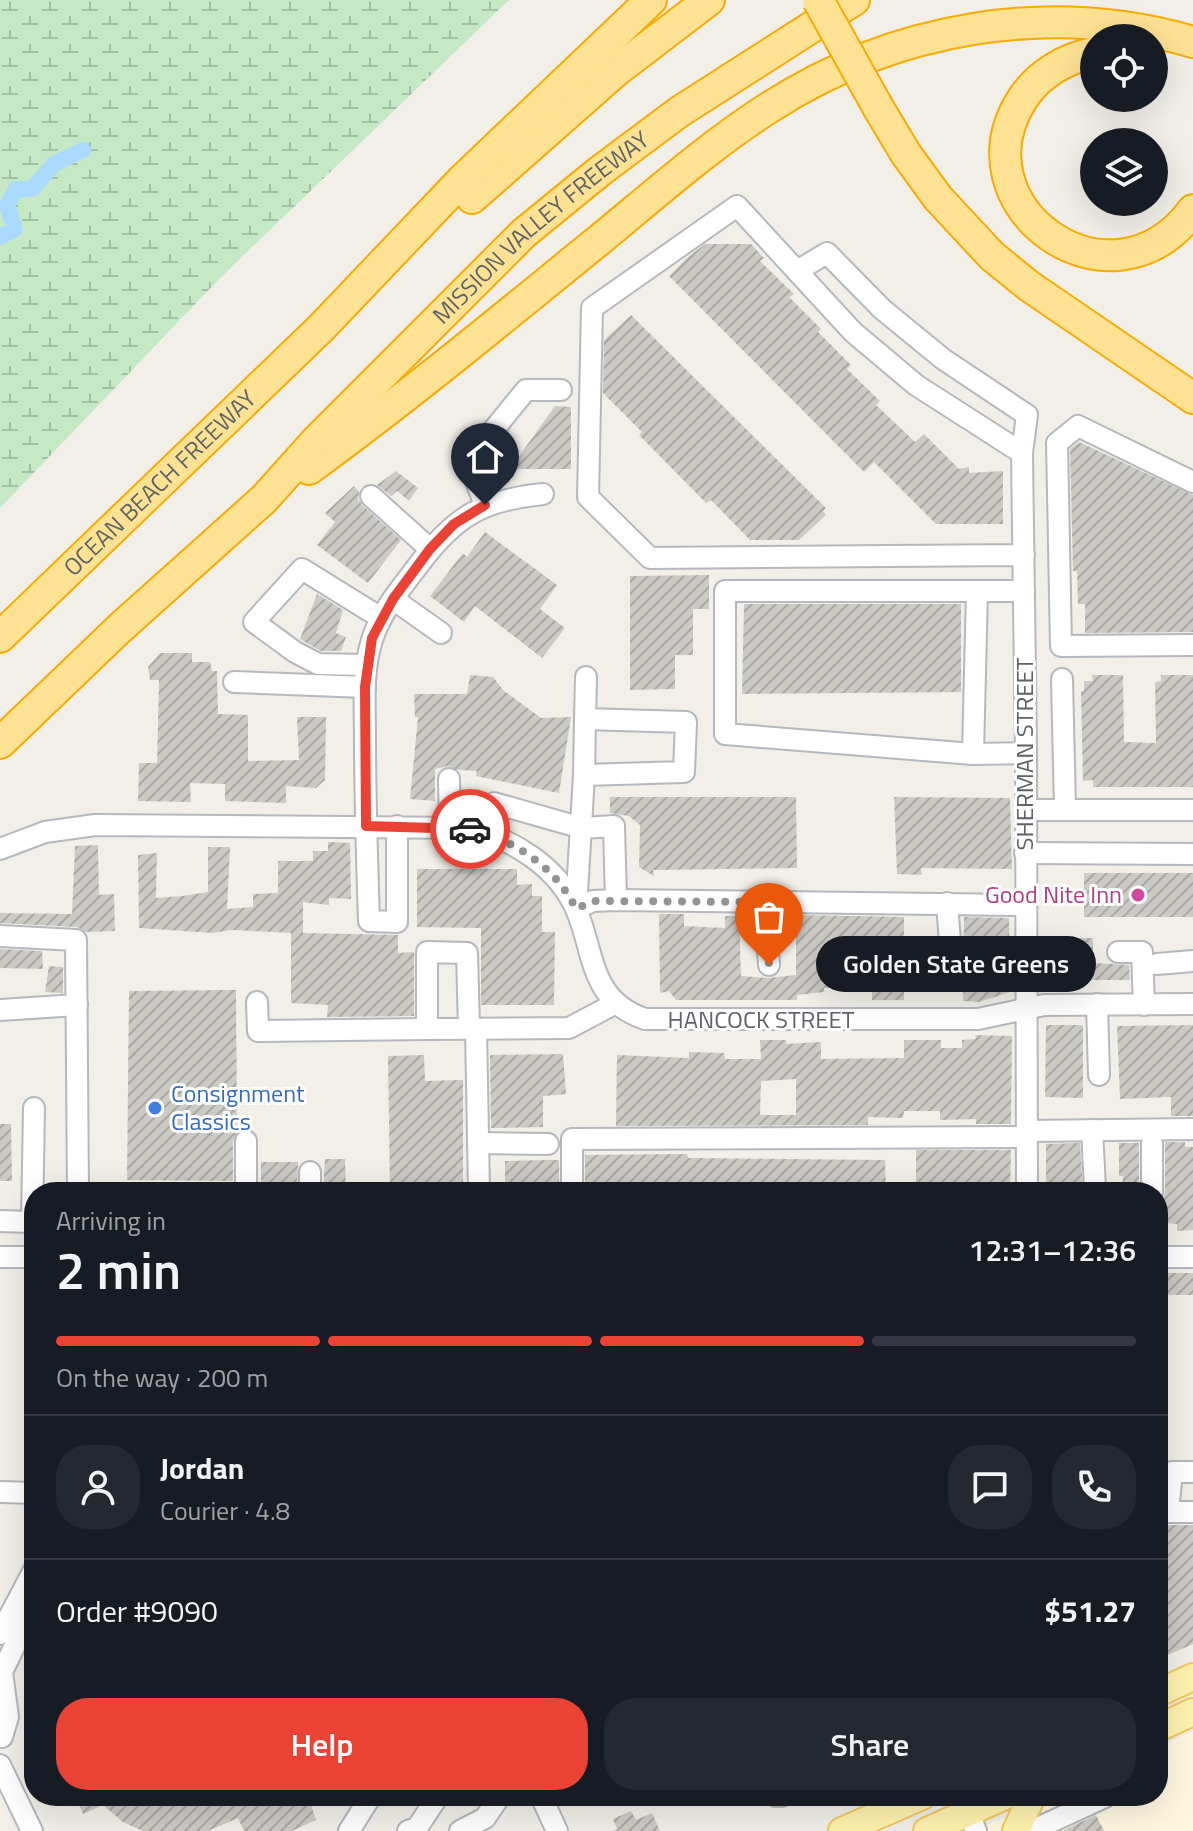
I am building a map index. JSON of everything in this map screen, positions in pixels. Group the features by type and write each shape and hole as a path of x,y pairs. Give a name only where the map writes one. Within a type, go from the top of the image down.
{"highway":[{"path":"321,328 463,179 651,0"},
{"path":"321,328 616,71 709,0"},
{"path":"818,0 906,154 938,198 992,256 1029,286 1193,398"},
{"name":"MISSION VALLEY FREEWAY","path":"264,499 316,441 524,233 679,112 854,0"},
{"path":"0,743 120,628 264,499 339,447 768,108 822,77 890,49 944,34 1000,25 1059,22 1109,25 1193,42"},
{"path":"1168,51 1193,54"},
{"path":"1080,58 1067,62 1039,80 1029,90 1013,118 1006,150 1007,166 1014,194 1022,209 1060,243 1087,253 1113,256 1156,245 1178,228 1193,210"},
{"name":"OCEAN BEACH FREEWAY","path":"0,637 321,328"}],"main road":[{"path":"1168,1687 1193,1677"},
{"path":"1168,1723 1193,1712"},
{"path":"842,1831 899,1806"},
{"path":"1016,1831 1027,1806"},
{"path":"927,1831 969,1813"}],"street":[{"path":"1022,453 916,385 853,332 737,206 592,308 588,497 650,558 1024,555"},
{"name":"SHERMAN STREET","path":"797,271 827,253 882,309 931,349 1027,415 1022,453 1027,1182"},
{"path":"485,505 468,461 526,390 561,390"},
{"path":"1061,646 1057,443 1078,426 1193,482"},
{"path":"397,826 397,922 369,921 365,687 372,638 393,599 430,549 454,524 485,505 543,494"},
{"path":"371,496 430,549"},
{"path":"366,665 318,664 295,652 254,622 302,569 381,618"},
{"path":"1024,591 725,591 725,734 973,754 1026,753"},
{"path":"973,754 977,591"},
{"path":"393,599 441,633"},
{"path":"1024,647 1193,645"},
{"path":"576,909 582,828 586,677"},
{"path":"1062,679 1065,810"},
{"path":"234,682 365,687"},
{"path":"584,775 684,772 686,722 585,719"},
{"path":"449,779 450,827"},
{"path":"489,834 494,803 582,828 614,826 616,900"},
{"path":"1026,810 1193,810"},
{"path":"519,848 534,814"},
{"path":"0,849 25,838 70,827 397,826 450,827 489,834 519,848 559,882 576,909 597,976 616,1003 569,1028 258,1031 257,1002"},
{"path":"1025,853 1193,854"},
{"path":"576,909 593,901 616,900 1025,905"},
{"path":"765,902 769,965"},
{"path":"947,903 952,968"},
{"path":"0,936 76,940 78,1182"},
{"path":"427,1029 427,952 467,953 479,1182"},
{"path":"1118,952 1142,952 1144,1005"},
{"path":"1157,964 1193,961"},
{"name":"HANCOCK STREET","path":"616,1003 636,1016 656,1020 978,1019 1044,1005 1193,1004"},
{"path":"1097,1004 1099,1075"},
{"path":"0,1010 77,1005"},
{"path":"33,1182 34,1108"},
{"path":"572,1182 572,1139 1193,1129"},
{"path":"1092,1130 1095,1182"},
{"path":"246,1141 246,1182"},
{"path":"478,1143 548,1144"},
{"path":"1152,1143 1152,1182"},
{"path":"0,1221 24,1222"},
{"path":"0,1257 24,1257"},
{"path":"1168,1257 1193,1257"},
{"path":"1168,1490 1172,1472 1193,1472"},
{"path":"0,1492 24,1493"},
{"path":"1168,1512 1193,1512"},
{"path":"0,1634 24,1589"},
{"path":"2,1737 8,1717 2,1672 24,1627"},
{"path":"0,1765 32,1831"},
{"path":"349,1831 367,1806"},
{"path":"408,1831 417,1828 431,1806"},
{"path":"546,1806 557,1831"},
{"path":"1036,1831 1085,1806"},
{"path":"460,1831 492,1823"}],"shaded area":[{"path":"1193,1731 1193,1831 973,1831 1030,1806 1168,1806 1168,1742"}],"green space":[{"path":"0,0 509,0 223,275 0,508"}],"building":[{"path":"705,244 751,244 764,258 760,261 794,294 789,297 851,365 847,369 880,401 876,405 915,442 924,434 959,469 969,467 969,473 1003,471 1003,524 936,524 874,462 864,472 669,276"},
{"path":"631,315 826,508 823,511 826,515 799,540 750,540 711,500 706,503 639,435 642,432 603,393 604,340"},
{"path":"555,406 571,407 571,469 510,469"},
{"path":"1079,442 1193,495 1193,632 1085,633 1085,604 1078,604 1077,571 1073,571 1070,449"},
{"path":"396,471 418,488 409,501 397,491 391,496 377,485"},
{"path":"354,486 362,505 401,540 368,583 317,545 335,522 325,513"},
{"path":"485,532 557,585 540,609 565,628 542,658 475,606 464,622 430,596 463,553 467,557"},
{"path":"709,575 709,609 693,609 693,655 675,655 675,689 630,690 630,576"},
{"path":"317,594 343,610 336,633 346,637 341,651 321,651 300,639"},
{"path":"744,604 961,604 961,692 742,694"},
{"path":"160,653 192,653 192,662 210,662 212,671 217,671 218,714 248,715 248,761 299,760 297,717 326,717 325,780 316,788 286,786 286,803 225,801 225,784 190,783 191,802 138,801 139,763 157,763 159,680 150,680 148,667"},
{"path":"470,675 493,677 503,690 541,718 571,717 559,793 476,776 477,771 448,766 435,769 435,801 410,799 418,717 415,717 414,694 467,694"},
{"path":"1092,675 1123,675 1124,742 1156,743 1155,682 1161,681 1161,675 1193,675 1193,787 1093,787 1093,780 1083,781 1081,691 1084,691 1084,681 1093,681"},
{"path":"610,797 796,797 797,868 653,870 654,876 639,867 640,825 629,816 610,813"},
{"path":"894,797 1010,798 1012,869 921,868 922,875 897,874"},
{"path":"328,842 350,843 351,899 329,898 329,905 303,902 303,933 398,935 398,953 414,952 414,1016 327,1017 328,1005 291,1003 291,933 232,930 212,933 139,928 138,855 157,853 156,898 183,896 208,892 208,847 230,847 227,909 253,907 253,894 278,893 278,861 313,861 313,851 328,851"},
{"path":"98,845 99,895 114,894 115,931 86,932 77,927 0,923 0,913 72,914 75,846"},
{"path":"417,869 517,869 517,885 532,884 532,896 542,896 542,932 555,932 554,1005 481,1005 481,928 417,927"},
{"name":"Good Nite Inn","path":"1084,873 1193,873 1193,917 1084,917"},
{"path":"659,914 684,914 684,926 725,928 725,916 739,916 741,976 769,978 796,975 796,915 904,917 904,944 937,944 940,991 904,990 904,1000 872,1000 872,987 824,988 824,992 797,995 797,1000 676,1000 669,991 660,993"},
{"path":"964,917 1009,918 1010,992 979,1002 963,1001"},
{"path":"1072,938 1093,938 1093,963 1129,965 1130,980 1042,980 1043,963 1072,962"},
{"path":"0,949 42,951 43,969 0,968"},
{"path":"49,966 63,967 63,993 45,992"},
{"path":"236,990 237,1132 233,1141 233,1181 127,1180 129,991"},
{"path":"1046,1025 1083,1025 1083,1098 1045,1097"},
{"path":"1193,1025 1193,1116 1171,1116 1171,1097 1120,1099 1117,1026"},
{"path":"975,1035 1012,1036 1011,1124 976,1124 976,1119 940,1120 940,1111 904,1111 903,1118 868,1117 868,1125 616,1126 617,1055 689,1058 689,1052 724,1053 725,1059 761,1059 760,1040 786,1040 786,1044 821,1042 821,1059 904,1058 904,1040 941,1040 941,1048 962,1048 962,1040 976,1039","holes":["796,1079 796,1115 760,1115 761,1081"]},
{"path":"563,1054 566,1094 543,1096 543,1127 491,1128 490,1055"},
{"path":"424,1055 425,1081 463,1080 463,1182 390,1182 388,1056"},
{"path":"0,1124 11,1124 12,1181 0,1181"},
{"path":"1165,1142 1185,1142 1185,1147 1193,1147 1193,1230 1177,1231 1177,1224 1168,1223 1168,1182 1165,1182"},
{"path":"1080,1143 1082,1182 1046,1182 1046,1144"},
{"path":"1119,1143 1139,1143 1139,1182 1123,1182 1123,1176 1119,1176"},
{"path":"916,1150 1011,1150 1010,1182 916,1182"},
{"path":"687,1154 688,1158 885,1160 886,1182 585,1182 585,1155"},
{"path":"325,1159 345,1159 346,1182 324,1182"},
{"path":"559,1160 559,1182 505,1182 505,1161"},
{"path":"261,1162 298,1162 297,1182 261,1182"},
{"path":"1168,1273 1193,1273 1193,1295 1168,1295"},
{"path":"1168,1525 1193,1525 1193,1644 1168,1655"},
{"path":"79,1806 101,1806 83,1814"},
{"path":"104,1806 311,1806 316,1820 292,1831 244,1831 238,1818 208,1831 143,1831 123,1822"},
{"path":"631,1811 636,1820 652,1813 660,1831 613,1831 617,1829 613,1819"},
{"path":"1096,1815 1104,1831 1062,1831"}],"waterway":[{"path":"0,237 15,229 7,205 16,189 32,189 54,164 83,150"}],"way so far":[{"path":"470,829 507,841 534,858 559,882 576,909 593,901 765,902 769,965"}],"place":[{"name":"Good Nite Inn","path":"1138,895"},
{"name":"Golden State Greens","path":"769,965"},
{"name":"Consignment Classics","path":"155,1108"}],"route":[{"path":"470,829 366,826 366,665 372,638 381,618 430,549 462,518 485,505"}]}
